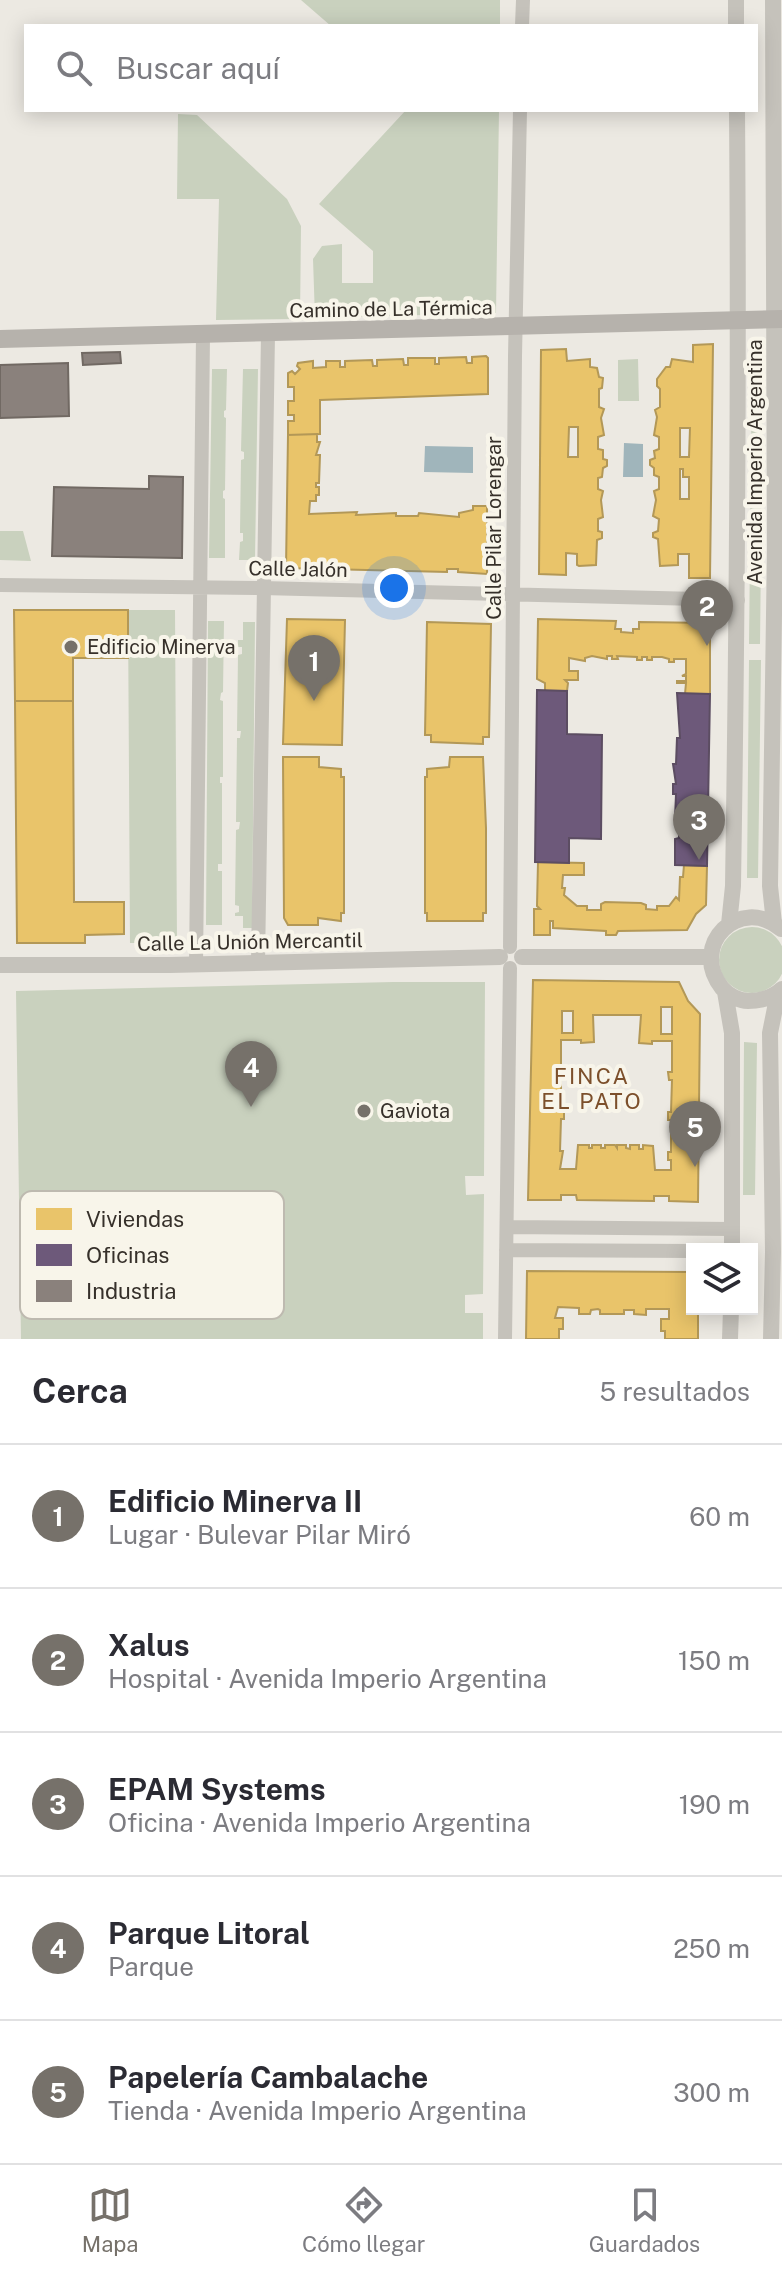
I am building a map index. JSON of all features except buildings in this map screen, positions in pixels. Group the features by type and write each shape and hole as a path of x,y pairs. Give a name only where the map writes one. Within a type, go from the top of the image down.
{"main road":[{"name":"Camino de La Térmica","path":"0,339 779,319"}],"street":[{"path":"522,24 523,0"},
{"path":"736,0 736,24"},
{"name":"Avenida Imperio Argentina","path":"773,0 779,319 778,627 770,886 778,927"},
{"name":"Calle Pilar Lorengar","path":"505,1339 520,112"},
{"name":"Avenida Imperio Argentina","path":"729,924 733,886 738,600 737,112"},
{"path":"258,963 268,334"},
{"path":"196,965 203,335"},
{"name":"Calle Jalón","path":"0,585 738,600"},
{"path":"778,927 759,918 744,918 729,924 719,933 710,957 713,976 725,992 742,1001 761,1001 780,991"},
{"name":"Calle La Unión Mercantil","path":"0,965 710,957"},
{"path":"771,1339 778,1252 770,1033 780,991"},
{"path":"725,992 732,1033 732,1243"},
{"path":"507,1227 732,1229"},
{"path":"506,1250 686,1251"},
{"path":"730,1339 731,1315"}],"green space":[{"path":"301,0 500,0 500,24 329,24"},
{"path":"404,112 499,112 496,313 315,318 313,259 322,246 342,244 342,283 373,283 373,251 319,204"},
{"path":"178,114 197,115 287,199 301,226 300,319 216,320 219,199 177,199"},
{"path":"638,359 639,401 618,401 618,360"},
{"path":"752,363 763,363 761,542 750,542"},
{"path":"212,369 227,369 223,491 225,558 209,558"},
{"path":"243,369 258,369 255,560 239,560 240,542 243,541 243,533 240,533 241,460 244,459 244,452 241,451"},
{"path":"0,531 23,531 31,561 0,560"},
{"path":"750,554 761,554 760,644 749,644"},
{"path":"128,610 175,610 177,943 130,943"},
{"path":"208,621 224,621 223,692 220,700 223,701 223,777 220,777 222,864 218,864 218,871 222,871 222,925 206,925"},
{"path":"243,622 255,622 252,928 243,928 243,916 235,916 239,912 239,906 235,905 236,830 240,822 236,822 237,738 240,738 241,731 237,731 238,655 242,654 238,640 243,640"},
{"path":"749,660 761,660 758,878 747,878"},
{"path":"752,927 764,930 775,937 782,948 782,972 775,983 764,990 752,993 740,990 729,983 722,972 719,960 722,948 729,937 740,930"},
{"path":"485,982 484,1176 465,1176 466,1195 484,1194 483,1294 465,1295 465,1313 483,1313 483,1339 21,1339 21,1319 284,1319 284,1191 20,1191 20,1269 16,991"},
{"path":"744,1042 757,1043 755,1195 743,1195"}],"water":[{"path":"624,443 643,444 643,477 623,477"},
{"path":"425,446 473,447 473,473 424,472"}],"place":[{"name":"Xalus","path":"707,646"},
{"name":"Edificio Minerva","path":"71,647"},
{"name":"Edificio Minerva II","path":"314,701"},
{"name":"EPAM Systems","path":"699,860"},
{"name":"Parque Litoral","path":"251,1107"},
{"name":"Gaviota","path":"364,1111"},
{"name":"Papelería Cambalache","path":"695,1167"}],"district":[{"name":"FINCA EL PATO","path":"592,1088"}]}
